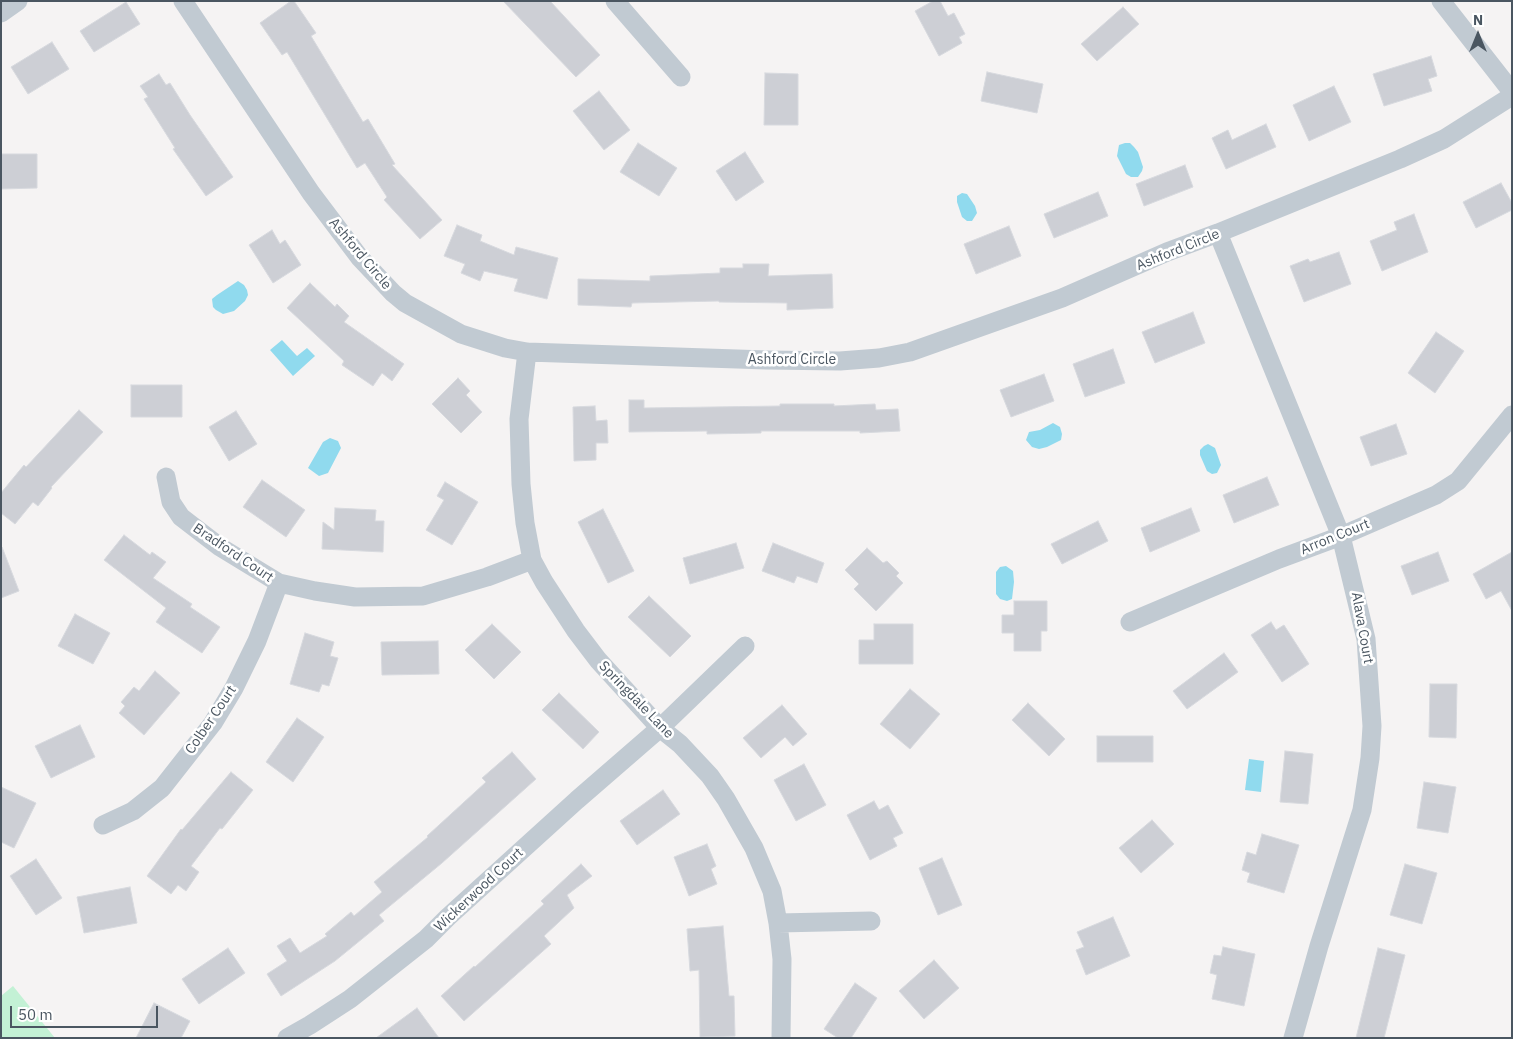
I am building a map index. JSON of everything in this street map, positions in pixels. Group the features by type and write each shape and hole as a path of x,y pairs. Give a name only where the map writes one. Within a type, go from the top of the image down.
{"street":[{"path":"1,13 18,1"},
{"name":"Ashford Circle","path":"184,1 311,193 360,258 387,288 405,304 461,334 506,348 527,352 840,361 879,358 910,352 1062,298 1168,252 1218,234 1400,159 1444,139 1512,94"},
{"path":"615,1 682,77"},
{"path":"1442,1 1512,94"},
{"name":"Alava Court","path":"1218,234 1341,536 1366,639 1372,726 1370,758 1362,810 1317,953 1293,1038"},
{"name":"Springdale Lane","path":"527,352 519,420 525,523 532,560 576,631 598,660 660,728 680,744 710,776 726,799 754,848 772,891 778,923 782,959 781,1038"},
{"name":"Arron Court","path":"1130,622 1436,495 1458,481 1512,415"},
{"name":"Bradford Court","path":"166,477 172,502 181,517 220,547 279,583 315,591 355,596 424,596 487,578 532,560"},
{"name":"Colber Court","path":"103,825 133,811 162,788 213,723 234,688 253,649 279,583"},
{"name":"Wickerwood Court","path":"287,1038 350,999 426,939 576,800 660,728 745,646"},
{"path":"778,923 871,921"}],"green space":[{"path":"13,986 55,1038 1,1038 1,996"}],"water":[{"path":"1130,143 1138,152 1143,167 1138,177 1131,177 1126,174 1117,156 1119,145"},
{"path":"962,193 967,194 975,206 977,213 972,221 967,221 962,217 957,196"},
{"path":"238,281 247,290 248,295 245,301 234,311 223,314 216,310 213,307 212,299"},
{"path":"282,340 297,356 307,348 315,356 293,376 270,350"},
{"path":"1053,423 1060,427 1061,440 1039,449 1032,447 1026,440 1029,432 1040,430"},
{"path":"330,438 338,441 341,448 328,473 319,476 308,468 323,442"},
{"path":"1208,444 1215,448 1221,465 1217,473 1212,474 1207,471 1200,455 1200,450"},
{"path":"1006,566 1013,571 1014,582 1012,599 1007,601 1000,599 996,594 996,572 1000,567"},
{"path":"1249,759 1264,761 1261,792 1245,790"}],"building":[{"path":"291,1 294,1 316,33 311,36 363,122 368,119 395,164 392,165 442,220 420,239 384,200 387,197 365,163 357,168 287,52 282,55 260,23"},
{"path":"503,1 550,1 600,55 576,77"},
{"path":"933,1 940,1 948,16 954,13 965,34 959,37 962,43 939,56 915,11"},
{"path":"126,2 140,24 94,52 80,31"},
{"path":"1123,7 1139,24 1097,61 1081,44"},
{"path":"52,42 69,69 28,94 11,67"},
{"path":"1431,56 1437,76 1428,79 1432,91 1384,106 1373,74"},
{"path":"987,72 1043,84 1037,113 981,101"},
{"path":"765,73 798,74 798,125 764,125"},
{"path":"159,74 166,85 170,83 233,177 206,196 173,149 175,148 144,99 148,97 140,86"},
{"path":"1334,86 1351,122 1309,141 1293,105"},
{"path":"599,91 630,130 604,150 573,111"},
{"path":"1266,124 1276,147 1226,169 1212,138 1228,130 1232,140"},
{"path":"638,143 677,168 659,196 620,172"},
{"path":"745,152 764,182 736,201 716,171"},
{"path":"1,154 37,154 37,188 1,189"},
{"path":"1185,165 1193,187 1144,206 1136,184"},
{"path":"1501,183 1512,203 1512,210 1476,228 1463,202"},
{"path":"1098,192 1108,216 1054,238 1044,214"},
{"path":"1414,214 1428,252 1382,271 1370,241 1397,230 1394,222"},
{"path":"457,225 482,235 480,241 514,255 516,247 558,258 547,299 514,291 518,279 484,271 480,281 461,273 465,264 444,256"},
{"path":"1009,226 1021,256 976,274 964,244"},
{"path":"272,230 280,244 285,240 301,265 273,283 249,245"},
{"path":"1339,252 1351,284 1304,302 1290,266 1308,259 1310,262"},
{"path":"743,264 769,264 768,276 832,274 833,308 787,310 787,303 719,301 632,303 631,307 578,305 578,279 650,281 650,276 720,273 720,268 743,268"},
{"path":"310,283 335,307 337,304 349,316 344,322 404,364 392,381 382,373 373,386 342,365 344,361 287,308"},
{"path":"1193,312 1205,343 1155,363 1142,332"},
{"path":"1436,332 1464,351 1435,393 1408,373"},
{"path":"1113,349 1125,383 1085,397 1073,364"},
{"path":"1044,374 1054,401 1011,417 1000,390"},
{"path":"458,378 470,391 466,395 482,412 461,433 432,404"},
{"path":"131,385 182,385 182,417 131,417"},
{"path":"629,400 644,400 644,408 780,406 780,404 834,404 834,406 875,404 876,410 898,409 900,431 860,433 860,431 761,431 761,433 707,434 707,431 629,432"},
{"path":"595,406 596,421 607,420 608,443 596,443 596,460 574,461 573,407"},
{"path":"79,410 103,432 51,487 38,506 33,502 15,524 1,513 1,493 24,465 26,467"},
{"path":"236,411 257,444 229,461 209,427"},
{"path":"1396,424 1407,454 1371,466 1360,437"},
{"path":"1267,477 1279,505 1234,523 1223,495"},
{"path":"262,480 305,510 286,537 243,507"},
{"path":"445,482 478,502 452,545 426,530 444,500 437,496"},
{"path":"335,508 376,510 375,521 384,521 383,552 322,549 323,522 334,530"},
{"path":"1191,508 1200,531 1150,552 1141,528"},
{"path":"603,509 634,571 608,583 578,522"},
{"path":"1098,521 1108,541 1062,564 1051,544"},
{"path":"124,535 150,555 152,552 166,562 153,578 192,604 190,607 220,627 202,653 156,622 166,608 104,560"},
{"path":"736,543 744,568 690,584 683,558"},
{"path":"773,543 824,563 817,583 797,576 794,583 762,571"},
{"path":"1,547 19,591 1,598"},
{"path":"867,548 883,563 887,561 899,573 896,576 903,583 876,611 854,589 859,584 845,570"},
{"path":"1438,552 1449,581 1412,595 1401,566"},
{"path":"1512,552 1512,611 1501,591 1486,599 1473,574"},
{"path":"649,596 691,636 670,657 628,617"},
{"path":"1014,601 1047,601 1047,631 1041,631 1041,651 1014,651 1014,633 1002,633 1002,615 1014,615"},
{"path":"75,614 110,633 93,664 58,646"},
{"path":"1271,622 1276,630 1284,625 1309,664 1282,682 1251,635"},
{"path":"492,624 521,652 494,679 465,650"},
{"path":"874,624 913,624 913,664 859,664 859,640 874,640"},
{"path":"305,633 334,642 330,656 338,658 329,686 322,684 319,692 290,684"},
{"path":"438,641 439,674 382,675 381,642"},
{"path":"1224,653 1238,672 1187,709 1173,691"},
{"path":"155,671 180,693 144,735 119,713 125,706 121,702 134,687 139,691"},
{"path":"1430,684 1457,684 1456,738 1429,737"},
{"path":"910,689 940,714 910,749 880,724"},
{"path":"559,693 599,732 583,749 542,710"},
{"path":"1028,703 1065,739 1049,756 1012,720"},
{"path":"782,705 807,734 793,746 785,737 761,758 743,738"},
{"path":"297,718 324,737 293,782 266,762"},
{"path":"80,725 95,757 51,778 35,746"},
{"path":"1097,736 1153,736 1153,762 1097,762"},
{"path":"1285,751 1313,754 1308,804 1280,802"},
{"path":"512,752 536,779 442,863 379,915 384,921 335,961 281,996 267,974 287,961 277,946 290,938 300,953 327,936 325,934 351,912 354,916 382,892 374,882 428,837 486,782 482,778"},
{"path":"804,764 826,805 796,821 774,780"},
{"path":"231,772 253,790 222,829 220,828 191,866 199,872 186,891 178,885 171,894 147,876 181,829"},
{"path":"1424,782 1456,787 1448,833 1417,828"},
{"path":"1,787 36,803 14,848 1,842"},
{"path":"663,790 680,814 637,845 620,821"},
{"path":"874,801 879,810 888,805 903,833 893,838 897,846 870,860 847,815"},
{"path":"1152,820 1174,844 1141,873 1119,848"},
{"path":"1262,834 1299,845 1284,893 1247,882 1250,873 1242,870 1247,852 1256,855"},
{"path":"707,844 716,866 711,869 717,884 689,896 674,857"},
{"path":"942,858 962,905 938,915 919,868"},
{"path":"36,859 62,898 36,915 10,876"},
{"path":"581,864 592,876 567,895 574,908 544,936 551,944 464,1021 441,996 544,904 541,901"},
{"path":"1405,864 1437,873 1422,924 1390,915"},
{"path":"130,887 137,923 84,933 77,897"},
{"path":"1113,917 1130,956 1086,975 1076,950 1084,947 1077,932"},
{"path":"723,926 729,996 734,996 735,1036 700,1037 699,970 690,971 687,929"},
{"path":"1223,947 1255,954 1244,1006 1212,999 1217,975 1210,973 1214,955 1221,956"},
{"path":"228,948 245,973 199,1004 182,979"},
{"path":"1378,948 1405,955 1384,1038 1356,1038"},
{"path":"934,960 959,988 924,1019 899,991"},
{"path":"855,983 877,998 851,1038 838,1038 824,1029"},
{"path":"154,1003 190,1021 181,1038 136,1038"},
{"path":"417,1008 439,1038 376,1038"}]}
